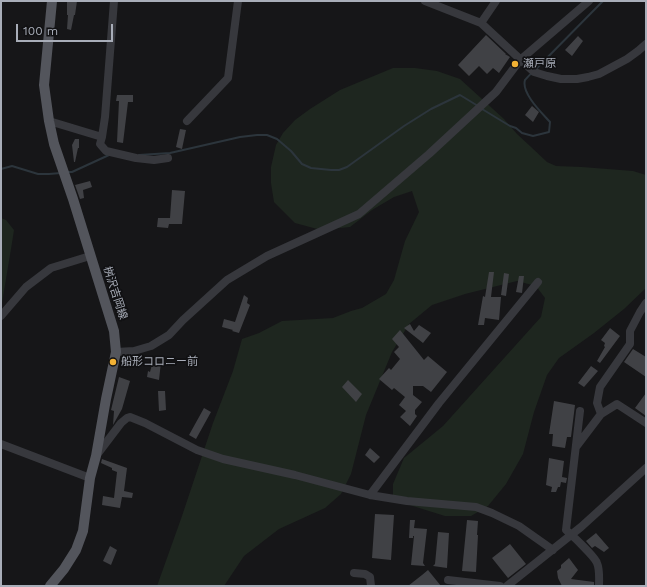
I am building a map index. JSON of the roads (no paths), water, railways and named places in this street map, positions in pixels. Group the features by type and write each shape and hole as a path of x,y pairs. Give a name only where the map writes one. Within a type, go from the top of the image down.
{"main road":[{"name":"桝沢吉岡線","path":"50,586 64,569 76,550 83,531 90,478 96,456 116,352 114,330 54,144 49,121 44,85 52,1"}],"street":[{"path":"114,1 104,117 100,144 106,151 136,158 154,160 168,158"},
{"path":"187,121 228,78 238,1"},
{"path":"426,1 481,23 532,70 547,76 562,79 577,79 599,74 638,52 646,44"},
{"path":"481,23 496,1"},
{"path":"116,352 134,351 151,346 169,335 183,320 227,280 267,256 359,214 429,154 496,92 520,60 589,1"},
{"path":"49,121 102,137"},
{"path":"1,316 26,287 51,268 90,256"},
{"path":"370,495 439,404 538,282"},
{"path":"601,414 597,402 600,387 630,344 630,331 646,303"},
{"path":"575,447 601,414 617,404 646,423"},
{"path":"580,411 566,530 597,562 600,575 599,586"},
{"path":"96,456 121,423 126,418 130,417 145,423 197,450 223,459 370,495 407,501 476,507 520,526 553,550"},
{"path":"1,444 90,478"},
{"path":"507,586 572,535 646,468"},
{"path":"354,573 365,574 370,577 370,586"},
{"path":"448,580 500,586"}],"waterway":[{"path":"535,70 603,1"},
{"path":"482,109 516,128 522,133 533,136 549,132 550,122 529,97 526,91 525,80 532,73"},
{"path":"139,155 170,153 240,137 267,135 277,139 291,151 302,164 311,168 339,170 347,167 404,126 431,109 460,95 478,106"},
{"path":"67,172 72,172 109,155"},
{"path":"1,169 12,166 38,174 61,173"}],"place":[{"name":"瀬戸原","path":"515,64"},
{"name":"船形コロニー前","path":"113,362"}]}
